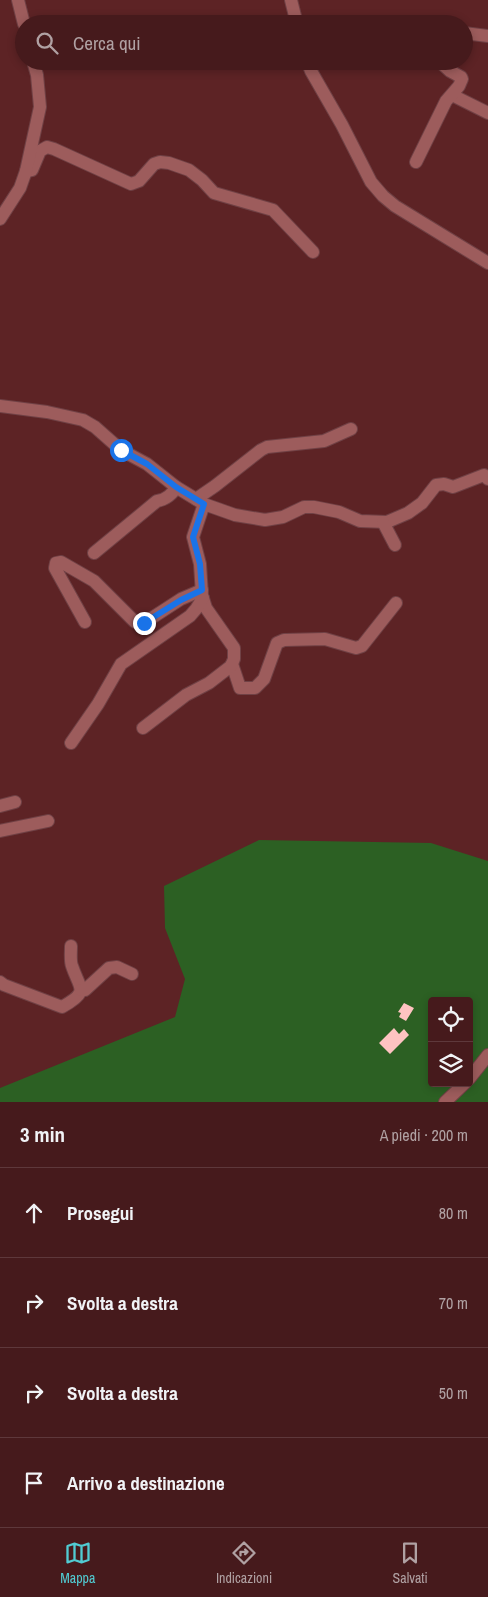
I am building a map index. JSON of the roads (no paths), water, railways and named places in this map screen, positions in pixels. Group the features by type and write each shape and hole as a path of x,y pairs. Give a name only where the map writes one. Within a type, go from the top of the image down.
{"street":[{"path":"18,0 22,15"},
{"path":"292,0 295,15"},
{"path":"473,34 488,36"},
{"path":"0,219 20,188 26,171 40,107 35,70"},
{"path":"310,70 371,182 383,196 395,206 488,263"},
{"path":"416,162 446,101 459,86 462,79 449,70"},
{"path":"452,95 488,113"},
{"path":"26,171 32,170 40,151 47,147 131,184 139,182 154,164 160,162 169,163 189,170 214,193 273,210 313,252"},
{"path":"0,406 47,412 84,420 121,450 147,464 176,487 200,501 235,515 265,520 283,517 304,507 314,507 338,512 360,521 387,522 408,513 422,503 436,486 444,484 453,487 484,475 488,479"},
{"path":"350,429 324,441 267,447 260,450 215,486 200,501 193,537 200,564 202,594 206,608 234,648 232,664 240,688 255,688 264,679 277,643 284,640 325,639 356,648 362,646 396,603"},
{"path":"94,553 157,501 174,492 176,487"},
{"path":"383,522 396,545"},
{"path":"85,622 55,568 56,563 61,562 94,581 135,622 144,623 181,600 202,594"},
{"path":"71,743 98,704 121,664 190,616 196,609 202,594"},
{"path":"143,728 186,695 209,683 232,664"},
{"path":"0,806 15,802"},
{"path":"0,832 48,820"},
{"path":"0,982 62,1007 75,1000 81,990 71,964 71,946"},
{"path":"81,990 85,990 109,968 117,967 132,974"},
{"path":"473,1074 488,1055"},
{"path":"445,1102 461,1087"}]}
